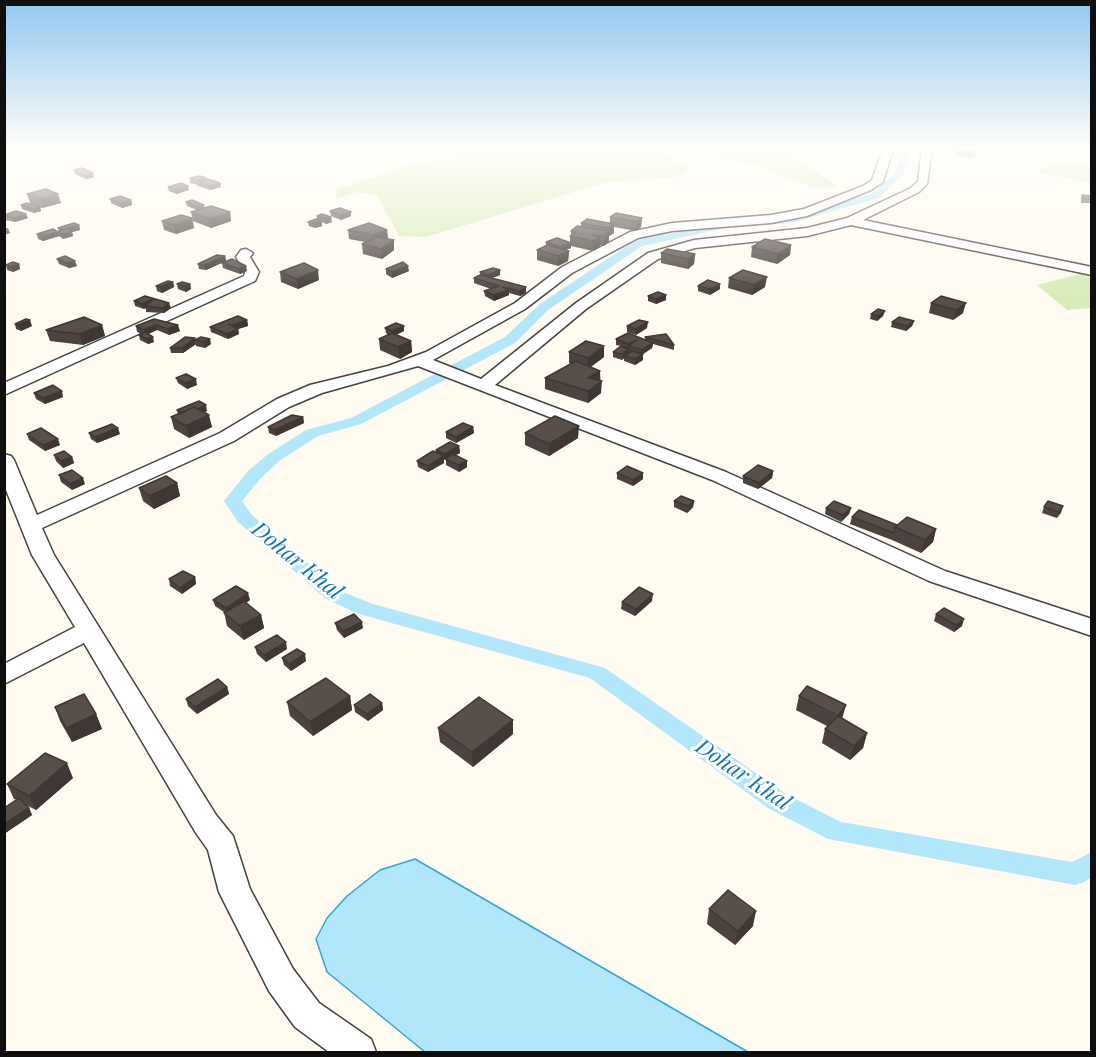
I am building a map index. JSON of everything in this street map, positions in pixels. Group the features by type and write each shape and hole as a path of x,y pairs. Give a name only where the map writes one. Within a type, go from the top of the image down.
{"street":[{"path":"31,525 227,437 283,403 316,389 424,363 520,306 567,270 634,235 672,227 771,219 807,212 841,198"},
{"path":"483,386 581,306 653,256 694,244 807,232 852,220 898,198"},
{"path":"852,220 1092,271"},
{"path":"4,390 250,278 252,272 243,257 246,253"},
{"path":"424,363 719,477 937,576 1092,628"},
{"path":"4,460 43,555 206,824 222,845 235,892 281,981 307,1015 358,1053"},
{"path":"4,675 88,630"}],"green space":[{"path":"378,198 553,198 426,237 399,236"},
{"path":"1091,271 1091,308 1067,310 1037,285"}],"water":[{"path":"415,859 748,1052 425,1052 327,972 316,939 327,918 347,896 380,870"}],"building":[{"path":"126,198 131,200 121,203 110,199"},
{"path":"192,200 204,205 198,207 186,202"},
{"path":"27,203 40,207 33,209 21,205"},
{"path":"211,206 230,212 209,219 191,212"},
{"path":"340,208 351,212 341,215 330,211"},
{"path":"16,211 26,214 14,218 4,215"},
{"path":"616,213 642,218 636,222 610,217"},
{"path":"322,214 331,217 326,219 317,216"},
{"path":"181,215 192,218 174,225 162,221"},
{"path":"316,219 322,221 308,222"},
{"path":"587,219 614,224 608,228 581,223"},
{"path":"74,223 79,225 63,230 58,228"},
{"path":"369,223 387,230 373,235 348,230"},
{"path":"577,226 609,231 604,236 593,235 600,237 593,241 570,236 576,232 571,231"},
{"path":"53,229 58,232 42,236 37,234"},
{"path":"67,229 72,231 62,234 57,232"},
{"path":"377,237 394,240 381,249 362,244"},
{"path":"557,238 571,243 560,247 546,242"},
{"path":"765,239 791,245 778,254 752,247"},
{"path":"548,245 569,251 558,256 537,250"},
{"path":"667,249 695,254 689,259 661,253"},
{"path":"217,255 225,256 205,265 198,264"},
{"path":"65,256 75,261 67,263 57,259"},
{"path":"232,259 246,266 239,269 222,263"},
{"path":"13,262 19,264 11,267 6,265"},
{"path":"403,262 408,266 392,272 386,269"},
{"path":"304,263 318,270 297,279 280,272"},
{"path":"493,268 500,270 487,275 480,272"},
{"path":"743,270 767,277 754,285 729,278"},
{"path":"480,275 526,287 520,291 502,287 509,290 494,295 484,291 499,286 474,278"},
{"path":"708,280 720,284 711,289 698,286"},
{"path":"168,281 173,282 160,287 156,286"},
{"path":"182,282 190,284 185,286 177,284"},
{"path":"658,292 666,295 656,299 648,296"},
{"path":"145,296 169,303 163,308 145,306 154,299 142,304 134,301"},
{"path":"941,296 966,303 956,310 931,303"},
{"path":"878,309 885,311 878,316 871,314"},
{"path":"238,316 247,320 233,325 229,324 238,329 227,334 210,327"},
{"path":"84,317 102,325 80,334 46,330"},
{"path":"899,317 914,321 907,326 892,322"},
{"path":"26,319 30,320 19,325 15,324"},
{"path":"154,319 178,325 168,329 156,325 144,330 136,326"},
{"path":"639,320 648,322 636,329 627,326"},
{"path":"396,323 404,326 392,331 385,328"},
{"path":"145,332 153,337 147,339 139,335"},
{"path":"392,333 411,341 398,347 379,339"},
{"path":"628,333 653,343 642,350 629,346 637,340 628,344 616,339"},
{"path":"666,334 674,345 645,337"},
{"path":"185,337 195,338 182,348 170,348"},
{"path":"201,337 210,339 204,342 195,340"},
{"path":"586,341 604,346 588,358 569,352"},
{"path":"621,346 629,349 622,354 613,352"},
{"path":"632,351 643,354 635,359 624,356"},
{"path":"576,361 600,371 588,378 602,381 588,391 545,378"},
{"path":"186,374 196,379 186,383 176,378"},
{"path":"53,385 62,391 43,398 34,393"},
{"path":"199,401 206,405 197,409 194,407 182,413 177,410"},
{"path":"194,407 209,415 186,426 171,417"},
{"path":"292,415 303,417 274,430 268,427"},
{"path":"555,416 579,426 549,444 525,433"},
{"path":"463,423 473,427 456,437 446,432"},
{"path":"112,424 118,428 95,437 89,433"},
{"path":"41,428 58,439 43,445 27,434"},
{"path":"450,442 459,446 445,454 436,450"},
{"path":"64,451 72,457 61,461 54,455"},
{"path":"433,451 444,456 428,466 417,461"},
{"path":"453,454 467,461 459,465 445,459"},
{"path":"758,465 773,471 759,483 743,476"},
{"path":"627,466 643,473 633,480 617,473"},
{"path":"72,470 83,478 70,484 59,475"},
{"path":"166,476 177,483 150,496 139,488"},
{"path":"681,496 694,501 688,506 674,501"},
{"path":"834,501 851,508 843,515 826,508"},
{"path":"1048,501 1063,506 1059,512 1044,507"},
{"path":"859,510 897,525 894,533 852,517"},
{"path":"907,517 936,529 925,540 895,527"},
{"path":"183,571 195,577 180,588 169,579"},
{"path":"236,586 248,593 226,608 213,600"},
{"path":"639,587 653,594 636,609 622,602"},
{"path":"244,601 261,615 240,626 224,613"},
{"path":"944,608 964,619 956,625 936,614"},
{"path":"354,614 362,622 343,631 335,623"},
{"path":"277,635 286,642 264,655 255,647"},
{"path":"297,649 305,654 289,664 282,658"},
{"path":"326,678 350,696 310,722 287,702"},
{"path":"218,679 227,687 195,707 186,699"},
{"path":"807,686 846,705 838,716 799,696"},
{"path":"84,694 96,714 66,728 55,707"},
{"path":"370,694 382,703 367,714 354,705"},
{"path":"479,697 513,720 472,752 438,728"},
{"path":"838,716 867,733 854,746 825,729"},
{"path":"45,753 67,763 29,796 7,784"},
{"path":"19,798 29,808 4,824 4,808"},
{"path":"728,890 756,911 738,931 709,909"}],"waterway":[{"name":"Dohar Khal","path":"759,222 791,220 867,198"},
{"name":"Dohar Khal","path":"726,225 638,243 544,307 510,340 356,421 312,433 273,458 254,475 233,501 244,518 333,595 366,609 597,673 777,801 837,832 1075,874 1092,863"}]}
